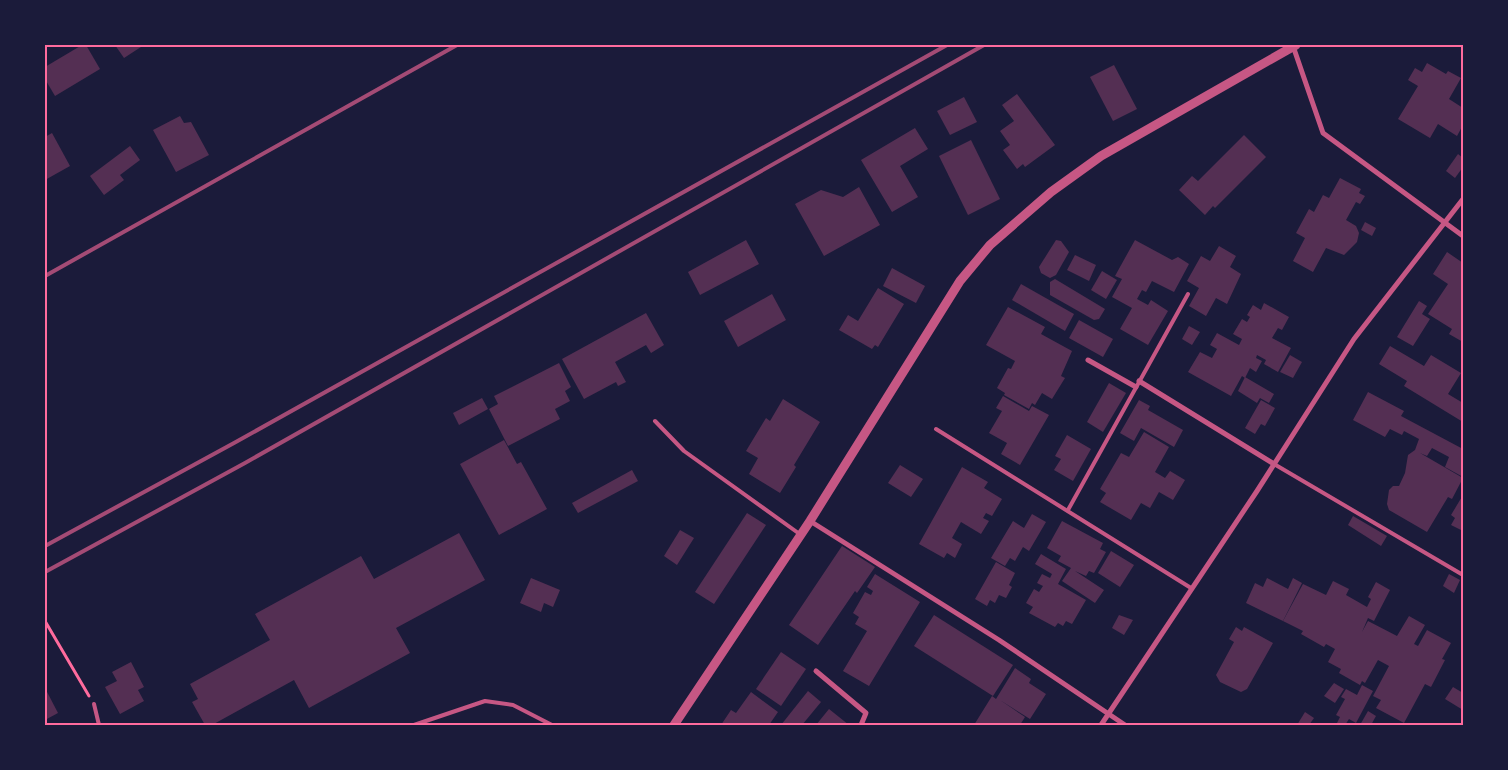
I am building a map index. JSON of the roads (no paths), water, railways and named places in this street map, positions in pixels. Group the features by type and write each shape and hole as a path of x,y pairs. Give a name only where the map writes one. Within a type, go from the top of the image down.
{"street":[{"path":"674,725 801,535 935,324 960,281 990,245 1051,192 1101,156 1295,46 1323,133 1463,236"},
{"path":"1101,725 1274,464 1354,339 1463,199"},
{"path":"1088,360 1136,387"},
{"path":"1140,381 1274,464"},
{"path":"810,521 999,640 1126,725"},
{"path":"816,671 866,713 862,725"}],"lane":[{"path":"1068,510 1188,294"},
{"path":"654,421 684,451 801,535"},
{"path":"936,429 1191,588"},
{"path":"1274,464 1463,575"},
{"path":"414,725 485,701 513,705 552,725"},
{"path":"94,704 99,725"}],"railway":[{"path":"45,276 457,45"},
{"path":"45,546 234,443 947,45"},
{"path":"45,572 245,463 984,45"}]}
